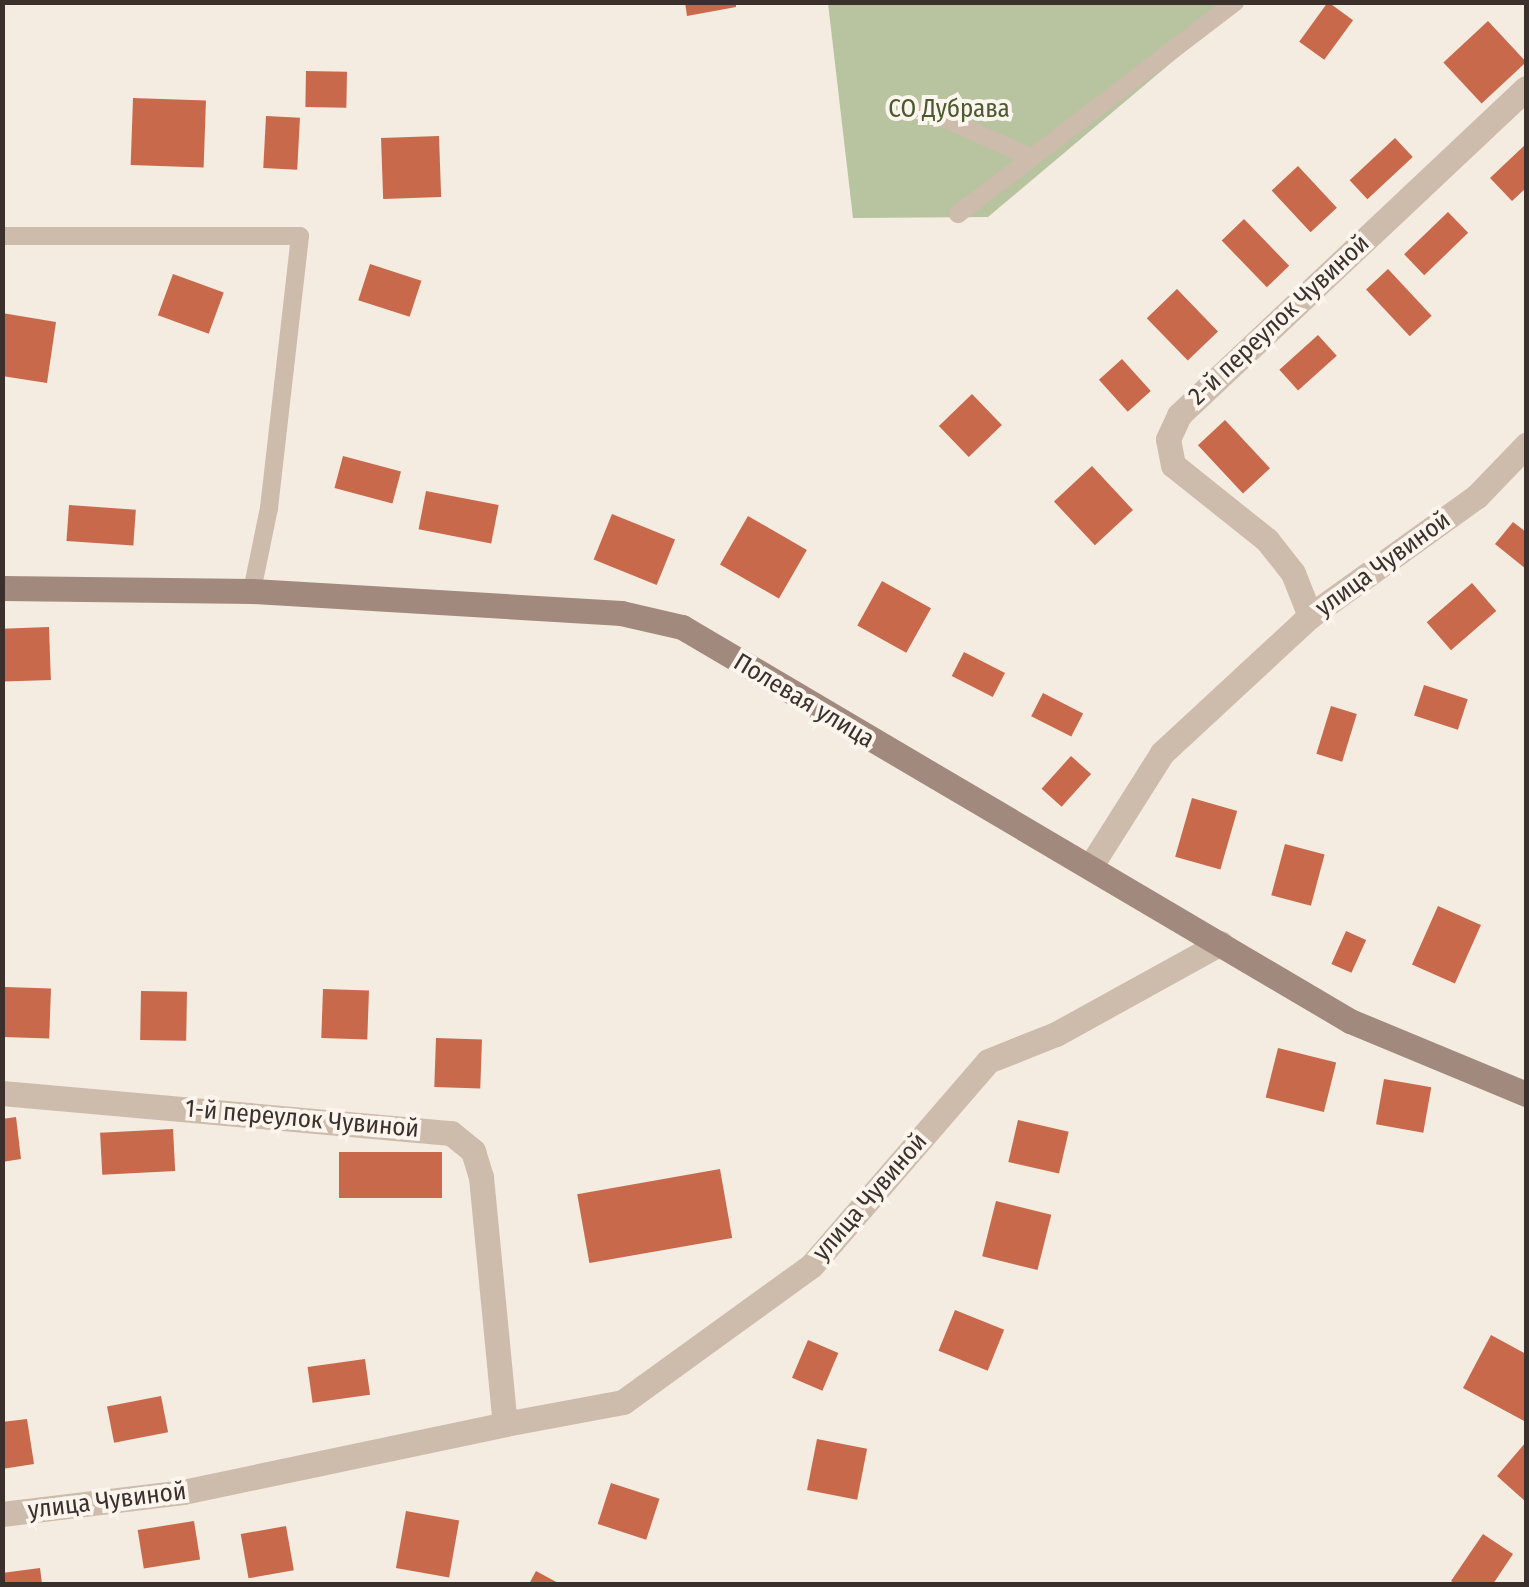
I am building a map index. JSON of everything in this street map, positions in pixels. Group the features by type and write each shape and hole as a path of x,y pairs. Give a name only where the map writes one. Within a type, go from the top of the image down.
{"street":[{"name":"2-й переулок Чувиной","path":"1310,616 1293,573 1267,540 1173,464 1168,439 1180,415 1526,88"},
{"name":"улица Чувиной","path":"1090,867 1162,753 1310,616 1477,496 1526,445"},
{"name":"Полевая улица","path":"2,588 252,591 621,613 682,628 1221,942 1350,1022 1526,1094"},
{"name":"улица Чувиной","path":"2,1514 183,1492 623,1402 812,1265 988,1061 1056,1034 1221,942"},
{"name":"1-й переулок Чувиной","path":"2,1093 450,1133 474,1152 482,1178 505,1424"}],"lane":[{"path":"958,214 1235,2"},
{"path":"926,110 1032,158"},
{"path":"2,236 300,236 269,508 252,591"}],"green space":[{"name":"СО Дубрава","path":"828,3 1242,3 988,217 853,218"}],"building":[{"path":"685,2 736,2 736,7 687,16"},
{"path":"1328,2 1353,20 1324,60 1299,42"},
{"path":"1488,21 1526,62 1482,104 1443,63"},
{"path":"306,71 347,72 346,108 305,107"},
{"path":"133,98 206,101 204,168 131,165"},
{"path":"266,116 300,118 297,170 263,168"},
{"path":"439,136 441,197 383,199 381,138"},
{"path":"1395,138 1413,157 1367,199 1350,180"},
{"path":"1526,144 1526,188 1512,201 1490,178"},
{"path":"1298,166 1337,208 1311,232 1272,191"},
{"path":"1448,212 1468,233 1424,275 1404,254"},
{"path":"1244,219 1289,266 1267,287 1222,241"},
{"path":"370,264 421,281 410,317 358,300"},
{"path":"1388,269 1432,316 1410,336 1366,289"},
{"path":"173,274 224,292 209,334 158,315"},
{"path":"1177,289 1218,331 1188,361 1147,318"},
{"path":"2,313 56,322 47,383 2,376"},
{"path":"1318,335 1337,356 1298,391 1279,370"},
{"path":"1122,359 1151,391 1128,412 1099,380"},
{"path":"972,394 1002,425 969,457 939,426"},
{"path":"1225,420 1270,468 1243,494 1198,445"},
{"path":"343,456 401,472 392,503 334,488"},
{"path":"1092,466 1133,510 1095,545 1054,501"},
{"path":"426,491 499,505 491,543 419,529"},
{"path":"69,505 136,510 133,546 66,541"},
{"path":"612,514 675,539 657,585 594,559"},
{"path":"748,516 807,550 779,598 720,564"},
{"path":"1513,522 1526,532 1526,569 1495,544"},
{"path":"882,581 931,608 906,653 857,626"},
{"path":"1472,583 1496,611 1451,650 1427,622"},
{"path":"49,627 51,680 4,682 2,629"},
{"path":"964,652 1005,673 993,697 952,676"},
{"path":"1424,685 1468,699 1458,730 1414,715"},
{"path":"1043,693 1083,713 1071,737 1031,716"},
{"path":"1331,706 1357,714 1342,762 1316,754"},
{"path":"1071,756 1091,774 1062,807 1042,789"},
{"path":"1192,798 1237,811 1220,870 1175,857"},
{"path":"1285,844 1325,855 1311,906 1271,895"},
{"path":"1438,906 1481,925 1455,984 1412,964"},
{"path":"1346,931 1366,940 1351,973 1331,964"},
{"path":"5,987 51,989 49,1039 3,1037"},
{"path":"323,989 369,991 367,1040 321,1038"},
{"path":"141,991 187,992 186,1041 140,1040"},
{"path":"436,1038 482,1040 480,1089 434,1087"},
{"path":"1278,1048 1336,1063 1324,1112 1266,1097"},
{"path":"1384,1079 1431,1087 1423,1133 1376,1124"},
{"path":"16,1117 21,1159 2,1162 2,1119"},
{"path":"1018,1120 1069,1132 1059,1174 1008,1162"},
{"path":"173,1129 175,1171 102,1175 100,1133"},
{"path":"339,1152 442,1152 442,1198 339,1198"},
{"path":"720,1169 732,1238 589,1263 577,1194"},
{"path":"996,1201 1051,1215 1038,1270 982,1256"},
{"path":"955,1310 1004,1330 988,1371 939,1351"},
{"path":"1491,1335 1526,1354 1526,1422 1463,1388"},
{"path":"808,1340 838,1353 822,1391 792,1378"},
{"path":"365,1359 370,1395 313,1403 308,1367"},
{"path":"161,1396 168,1432 114,1443 107,1406"},
{"path":"27,1419 34,1464 2,1469 2,1422"},
{"path":"817,1439 867,1449 857,1500 807,1490"},
{"path":"1526,1442 1526,1502 1497,1476"},
{"path":"611,1483 660,1499 646,1540 598,1524"},
{"path":"406,1511 459,1520 449,1577 396,1568"},
{"path":"194,1521 200,1560 144,1568 138,1530"},
{"path":"286,1526 294,1570 249,1578 241,1534"},
{"path":"1483,1534 1513,1554 1493,1584 1451,1581"},
{"path":"40,1568 42,1584 2,1584 2,1573"},
{"path":"536,1571 560,1584 529,1584"}]}
